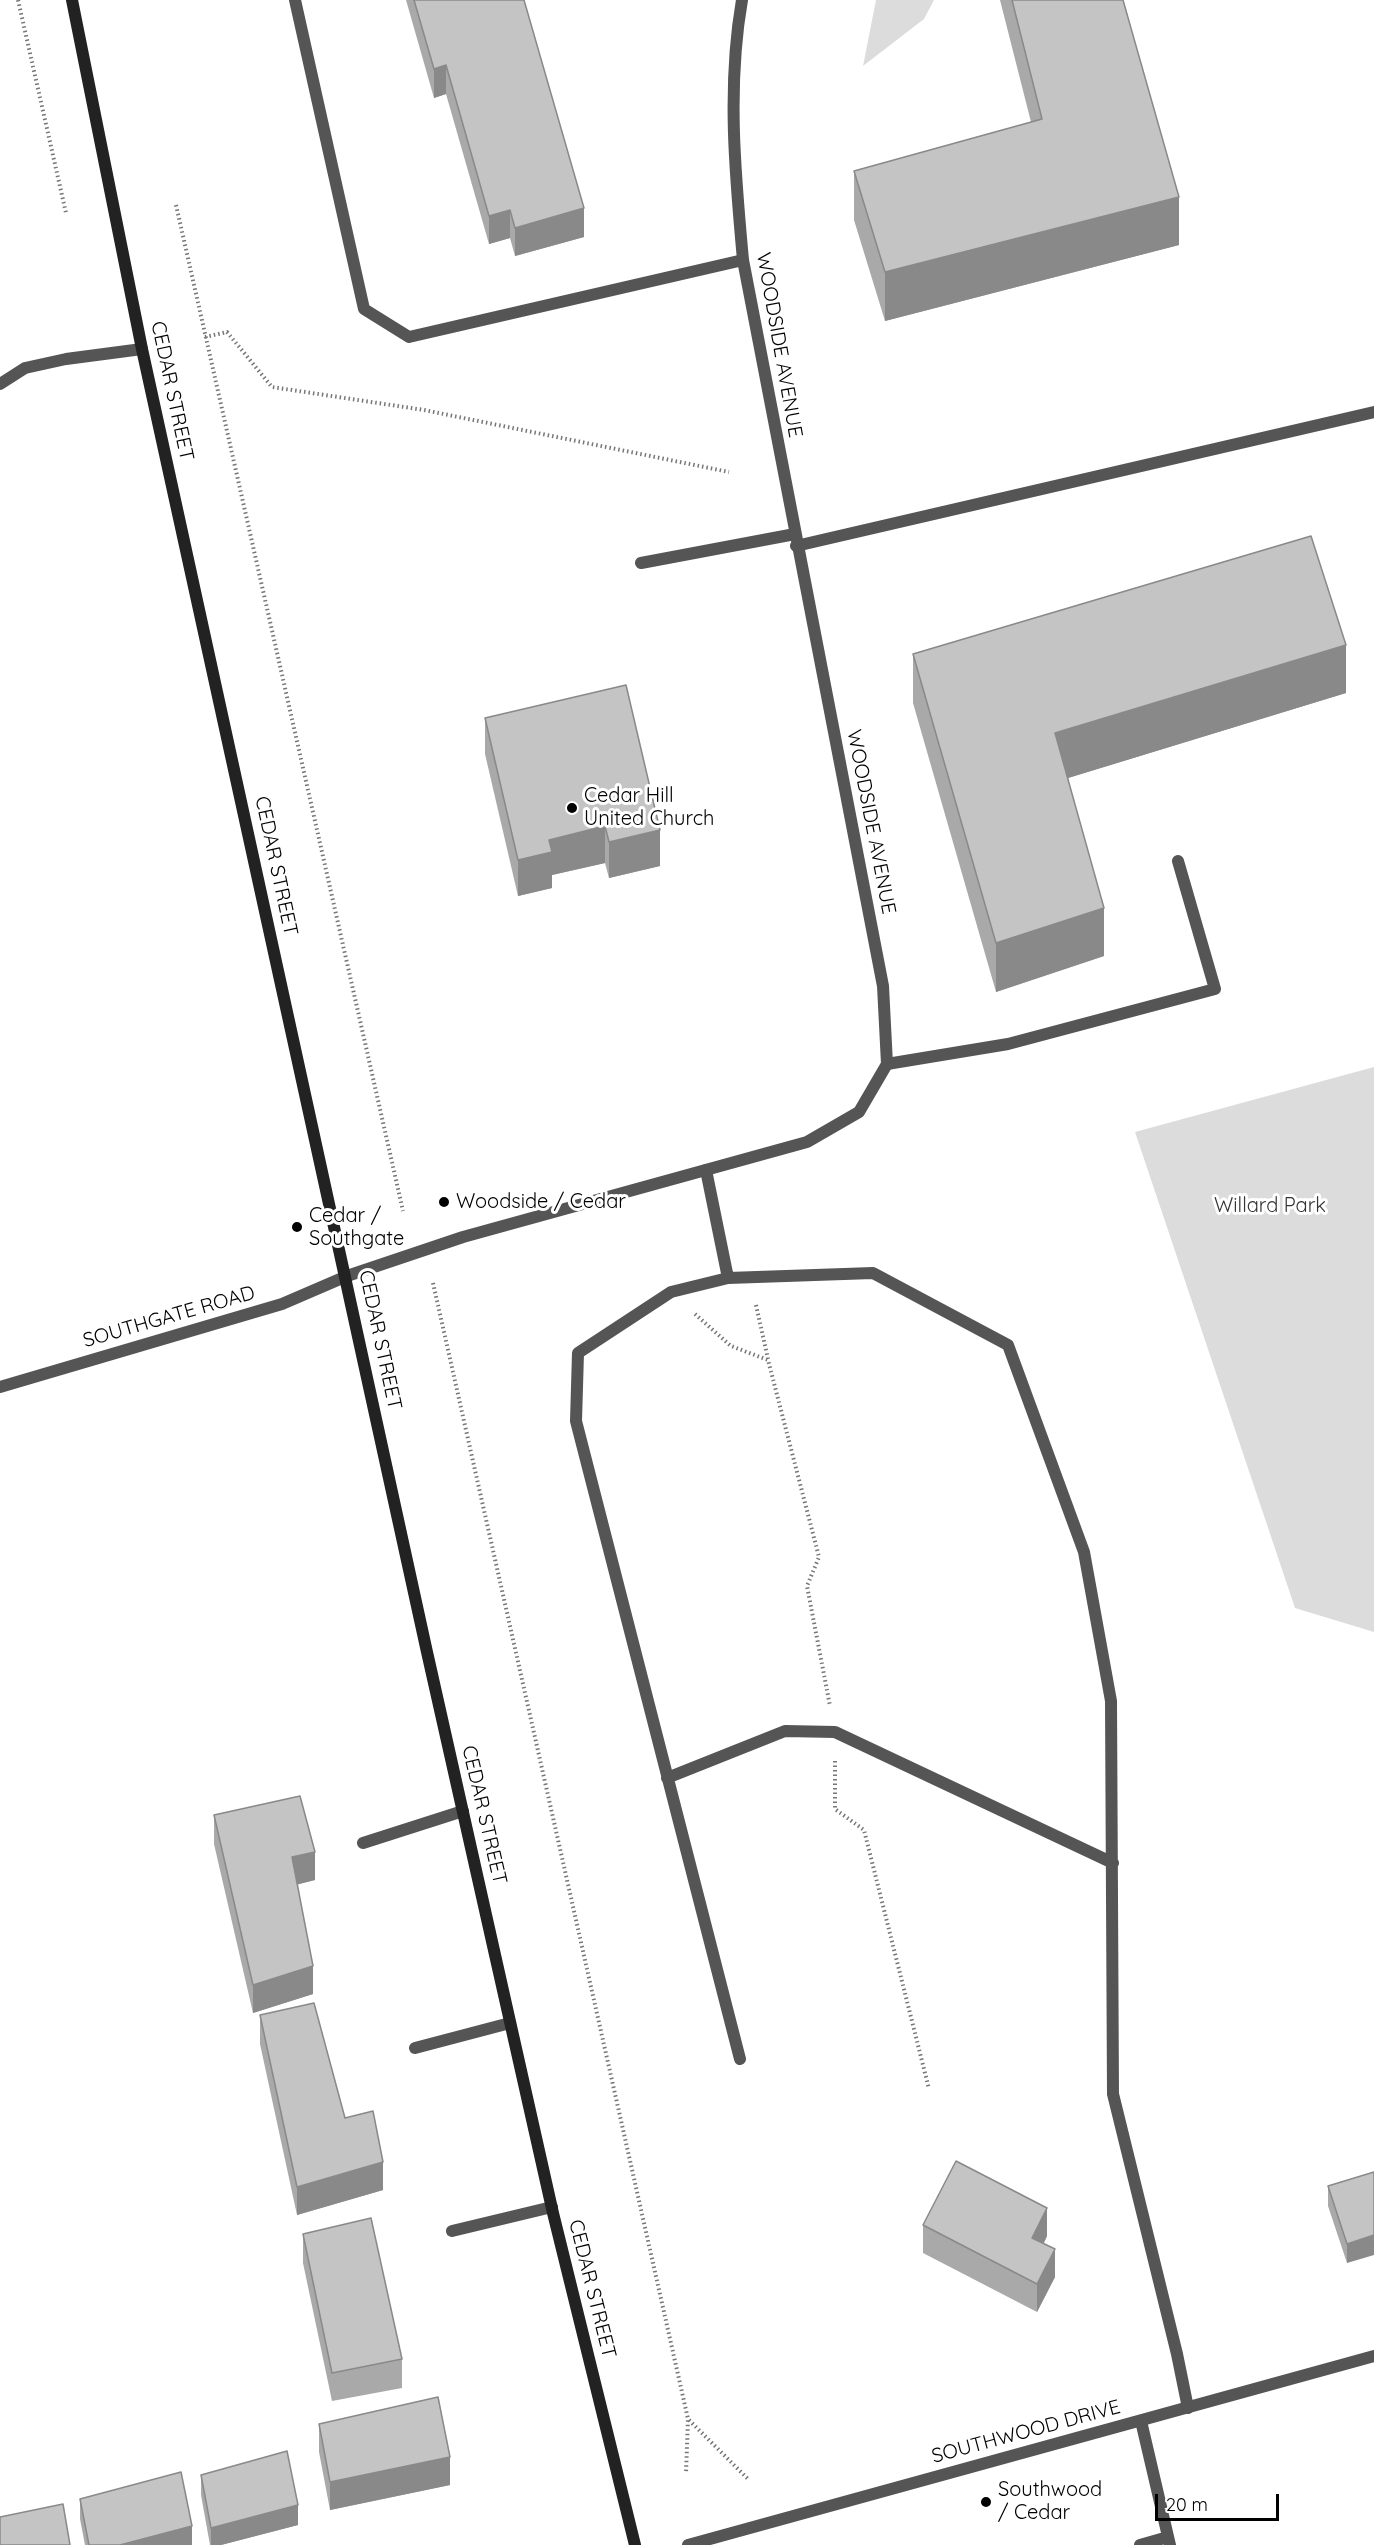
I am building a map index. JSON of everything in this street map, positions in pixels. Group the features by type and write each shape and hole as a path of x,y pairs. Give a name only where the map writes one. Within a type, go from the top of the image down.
{"main road":[{"name":"CEDAR STREET","path":"72,0 142,349 463,1811 552,2207 635,2545"}],"street":[{"path":"294,0 364,309 409,337 743,260"},
{"name":"WOODSIDE AVENUE","path":"742,0 736,32 732,142 743,260 795,540 883,986 887,1064"},
{"path":"0,384 25,368 66,359 142,349"},
{"path":"641,563 795,540 1374,412"},
{"path":"347,1276 463,1237 807,1142 859,1112 887,1064 1008,1044 1215,989 1178,861"},
{"path":"706,1170 728,1278"},
{"path":"740,2059 576,1421 578,1353 671,1292 728,1278 873,1273 1008,1345 1083,1551 1110,1701 1113,2094 1188,2408"},
{"name":"SOUTHGATE ROAD","path":"0,1387 282,1304 347,1276"},
{"path":"667,1778 785,1731 835,1732 1113,1863"},
{"path":"363,1843 463,1811"},
{"path":"415,2048 510,2023"},
{"path":"452,2231 552,2207"},
{"name":"SOUTHWOOD DRIVE","path":"688,2545 1374,2356"},
{"path":"1140,2545 1169,2541 1141,2421"}],"path":[{"path":"18,0 66,213"},
{"path":"176,205 403,1211"},
{"path":"205,337 227,332 272,387 424,410 729,472"},
{"path":"749,1277 819,1557 807,1586 835,1732 835,1809 864,1830 929,2089"},
{"path":"433,1283 688,2419 686,2473"},
{"path":"671,1292 731,1346 768,1360"},
{"path":"688,2419 747,2479"}],"green space":[{"path":"876,0 934,0 924,19 863,66"},
{"name":"Willard Park","path":"1374,1067 1374,1632 1295,1608 1135,1132"}],"building":[{"path":"414,0 524,0 584,208 515,228 510,210 489,216 446,65 434,69"},
{"path":"1012,0 1123,0 1179,197 885,272 854,171 1042,119"},
{"path":"1311,536 1346,645 1055,733 1104,908 996,943 913,654"},
{"name":"Cedar Hill United Church","path":"626,685 660,830 609,842 605,826 549,840 552,852 518,860 485,718"},
{"path":"300,1796 315,1852 292,1857 313,1966 253,1985 214,1815"},
{"path":"314,2003 345,2118 373,2111 383,2162 297,2187 260,2015"},
{"path":"956,2161 1047,2208 1032,2238 1055,2249 1037,2284 923,2225"},
{"path":"1374,2172 1374,2235 1347,2244 1328,2186"},
{"path":"371,2218 402,2359 332,2373 303,2234"},
{"path":"438,2397 450,2457 330,2482 319,2424"},
{"path":"287,2451 298,2505 211,2528 201,2475"},
{"path":"181,2472 192,2526 120,2545 89,2545 80,2499"},
{"path":"63,2504 70,2545 0,2545 0,2517"}],"place":[{"name":"Cedar Hill United Church","path":"572,808"},
{"name":"Woodside / Cedar","path":"444,1202"},
{"name":"Cedar / Southgate","path":"297,1227"},
{"name":"Southwood / Cedar","path":"986,2502"}]}
